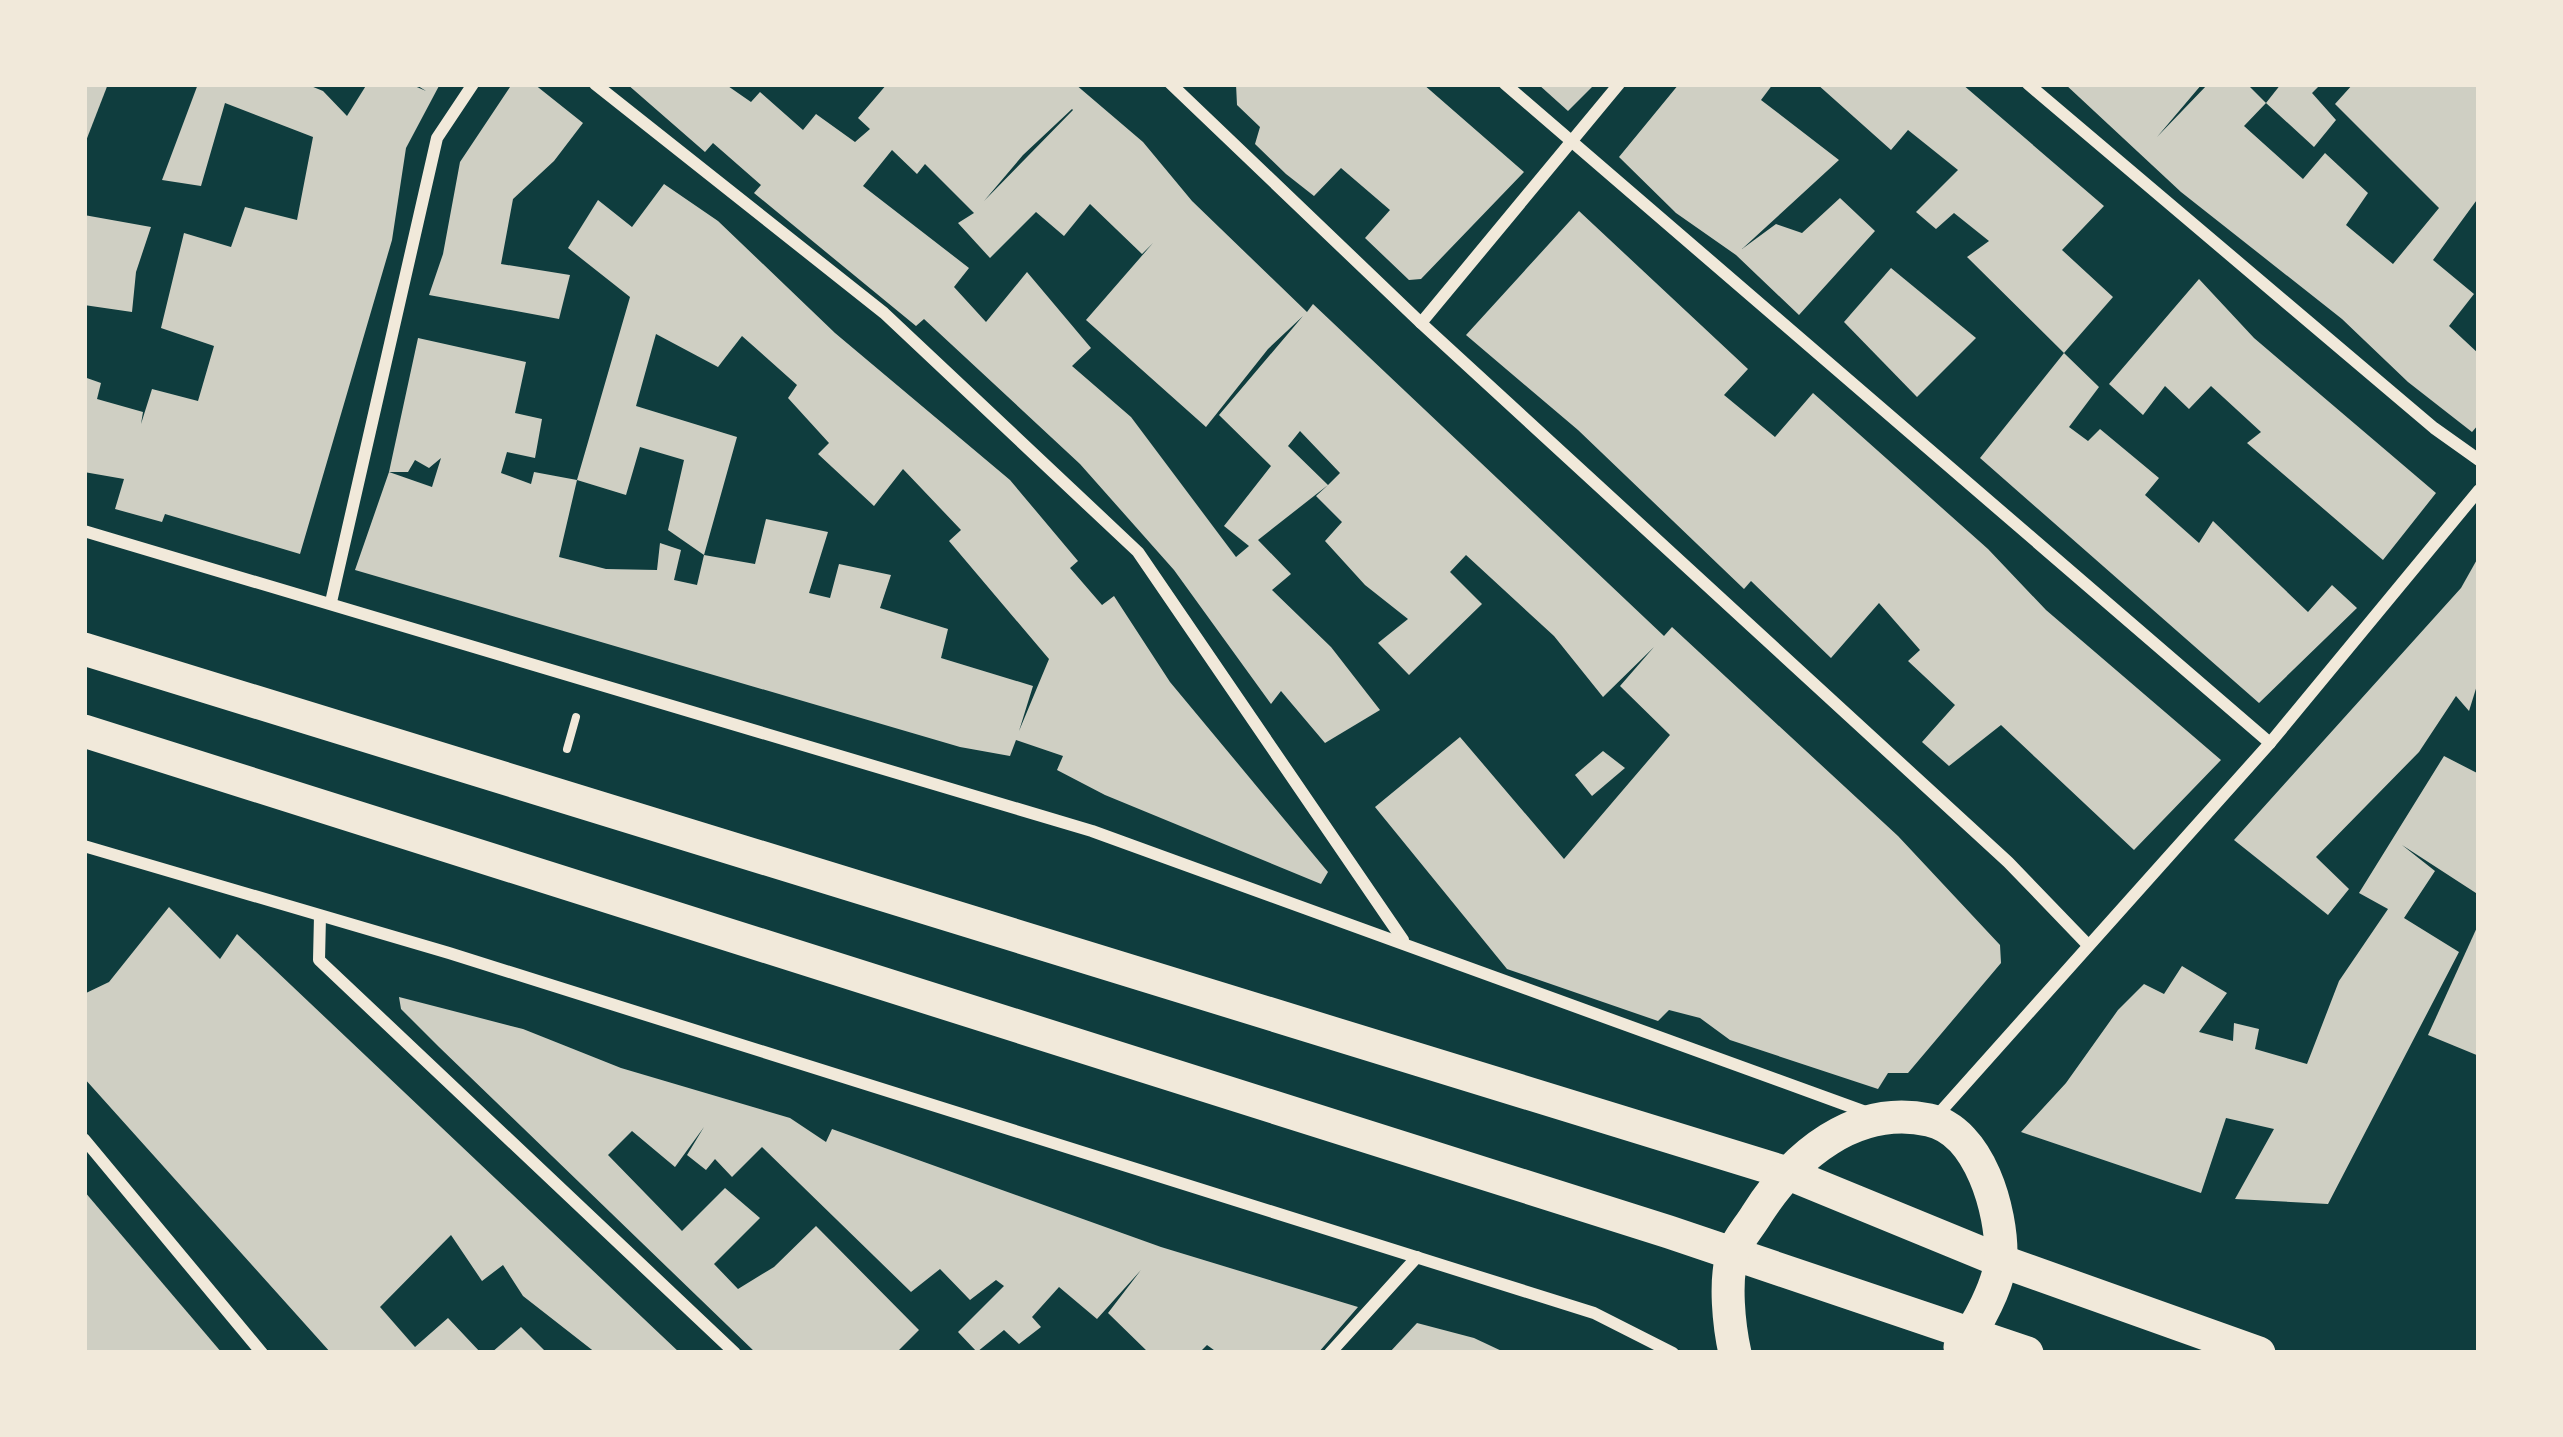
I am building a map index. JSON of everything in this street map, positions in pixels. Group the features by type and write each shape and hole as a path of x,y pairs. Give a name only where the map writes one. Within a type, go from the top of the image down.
{"highway":[{"path":"84,649 1784,1172 2001,1261 2259,1353"},
{"path":"84,731 1732,1253 1963,1344 2027,1353"},
{"path":"1735,1353 1730,1331 1732,1253 1784,1172 1829,1138 1878,1117 1933,1120 1972,1151 1996,1207 2001,1261 1963,1344"}],"street":[{"path":"331,602 437,138 473,84"},
{"path":"596,84 884,314 1138,552 1403,941"},
{"path":"1172,84 1421,322 2008,862 2089,945"},
{"path":"1505,84 2270,743"},
{"path":"1421,322 1619,84"},
{"path":"2028,84 2434,428 2479,460"},
{"path":"1933,1120 2270,743 2479,490"},
{"path":"84,531 1092,831 1878,1117"},
{"path":"84,846 1594,1313 1673,1353"},
{"path":"320,916 319,960 384,1015 735,1353"},
{"path":"84,1138 262,1353"},
{"path":"1330,1353 1417,1257"}],"building":[{"path":"84,84 108,84 84,146"},
{"path":"198,84 306,84 323,91 347,116 367,84 410,84 426,91 415,84 440,84 406,148 392,240 300,554 165,514 162,522 115,509 124,479 84,472 84,377 101,383 97,399 143,412 141,424 152,389 198,401 214,346 161,328 184,233 231,247 245,207 297,220 313,137 225,103 201,186 162,180"},
{"path":"512,84 534,84 583,123 554,161 513,199 501,264 570,275 559,319 429,295 443,254 460,162"},
{"path":"627,84 725,84 751,102 760,92 803,130 816,114 855,142 870,129 858,118 887,84 1075,84 1143,142 1192,201 1307,312 1313,304 1664,636 1672,627 1898,836 2000,945 2001,963 1908,1073 1888,1073 1878,1089 1730,1040 1700,1018 1669,1010 1658,1021 1507,969 1375,807 1460,737 1564,859 1670,735 1620,686 1654,647 1603,697 1554,636 1466,555 1450,572 1482,604 1409,675 1378,643 1408,619 1365,585 1325,541 1342,522 1316,496 1328,485 1258,540 1291,574 1272,590 1331,647 1380,710 1325,743 1281,691 1271,704 1174,570 1080,464 924,319 916,326 754,193 761,185 713,143 705,152","holes":["1073,110 984,201 1023,155","892,150 917,174 925,164 974,213 958,223 990,258 1036,212 1064,236 1090,204 1142,254 1153,243 1086,320 1206,427 1268,349 1303,316 1219,415 1271,466 1224,526 1249,546 1236,557 1131,417 1072,366 1091,348 1027,272 986,322 954,287 969,268 863,186","1300,431 1340,473 1328,485 1288,446"]},
{"path":"1236,84 1423,84 1524,172 1421,279 1409,280 1365,238 1390,210 1341,168 1314,196 1286,174 1255,144 1260,127 1237,105"},
{"path":"1538,84 1595,84 1568,111"},
{"path":"1679,84 1773,84 1761,100 1839,160 1742,249 1776,224 1802,233 1840,198 1875,231 1799,315 1736,255 1676,213 1619,157"},
{"path":"1817,84 1962,84 2104,206 2062,250 2113,297 2064,353 1967,257 1989,241 1954,213 1936,229 1916,212 1958,170 1908,130 1891,150"},
{"path":"2065,84 2202,84 2157,137 2208,84 2247,84 2266,103 2244,126 2303,179 2325,153 2368,193 2346,225 2393,264 2439,208 2335,104 2353,84 2479,84 2479,197 2433,260 2474,294 2449,326 2479,354 2479,424 2472,432 2408,382 2342,319 2181,192"},
{"path":"2281,84 2321,84 2312,93 2336,120 2314,147 2266,103"},
{"path":"664,184 718,221 835,333 1010,480 1078,561 1070,568 1102,605 1114,596 1170,682 1328,872 1321,884 1105,795 1057,770 1063,756 1016,740 1010,756 960,747 355,570 389,472 418,338 526,362 515,413 542,419 535,458 507,452 501,473 531,484 534,472 577,480 630,297 568,248 598,200 632,227","holes":["656,334 718,367 742,336 797,385 788,398 829,443 818,454 874,506 903,469 961,530 949,541 1049,659 1019,731 1033,686 941,658 948,629 880,608 891,575 839,564 830,598 809,593 828,532 766,519 755,564 704,555 737,437 636,406","640,447 684,460 668,530 704,555 697,585 674,580 681,550 660,543 657,570 606,569 559,557 577,480 626,495","441,458 432,487 389,472 408,472 415,460 429,468"]},
{"path":"1579,211 1748,369 1724,395 1775,437 1813,393 1988,549 2046,610 2221,760 2134,850 2001,725 1949,766 1922,742 1955,705 1908,661 1920,650 1879,603 1831,658 1751,581 1744,589 1578,430 1466,335"},
{"path":"84,215 151,227 136,272 132,312 84,305"},
{"path":"1891,268 1976,338 1917,397 1844,322"},
{"path":"2199,279 2254,338 2436,493 2383,560 2247,443 2261,432 2211,386 2189,409 2165,386 2143,415 2109,384"},
{"path":"2064,353 2099,387 2069,427 2088,441 2100,429 2159,478 2145,495 2199,543 2213,521 2308,612 2332,585 2357,608 2259,703 1980,458"},
{"path":"2479,556 2479,679 2469,711 2456,696 2419,752 2316,857 2349,889 2328,915 2234,840 2461,588"},
{"path":"1603,751 1625,768 1592,796 1575,775"},
{"path":"2444,756 2479,774 2479,895 2402,845 2435,871 2404,918 2459,952 2328,1204 2235,1199 2274,1129 2226,1118 2201,1193 2021,1132 2066,1083 2118,1010 2144,984 2164,994 2182,966 2227,993 2199,1032 2233,1041 2234,1023 2259,1029 2255,1049 2307,1064 2339,981 2388,909 2359,893"},
{"path":"169,907 220,959 237,934 680,1353 596,1353 523,1296 503,1265 482,1281 451,1235 380,1307 415,1347 448,1318 481,1353 331,1353 84,1078 84,994 109,982"},
{"path":"2479,923 2479,1056 2428,1035"},
{"path":"399,997 523,1029 621,1068 790,1118 826,1142 832,1129 1161,1247 1358,1307 1318,1353 1218,1353 1207,1345 1199,1353 1149,1353 1108,1313 1141,1270 1097,1319 1059,1287 1032,1317 1041,1327 1019,1344 1004,1330 977,1352 958,1332 1004,1286 996,1280 970,1300 940,1269 911,1292 762,1147 732,1177 715,1159 706,1170 687,1155 704,1127 675,1167 632,1131 608,1155 682,1231 725,1188 760,1218 714,1264 738,1289 774,1267 816,1226 919,1330 896,1353 756,1353 439,1047 401,1009"},
{"path":"84,1191 222,1353 84,1353"},
{"path":"1417,1323 1474,1338 1506,1353 1389,1353"},
{"path":"521,1327 547,1353 491,1353"}]}
